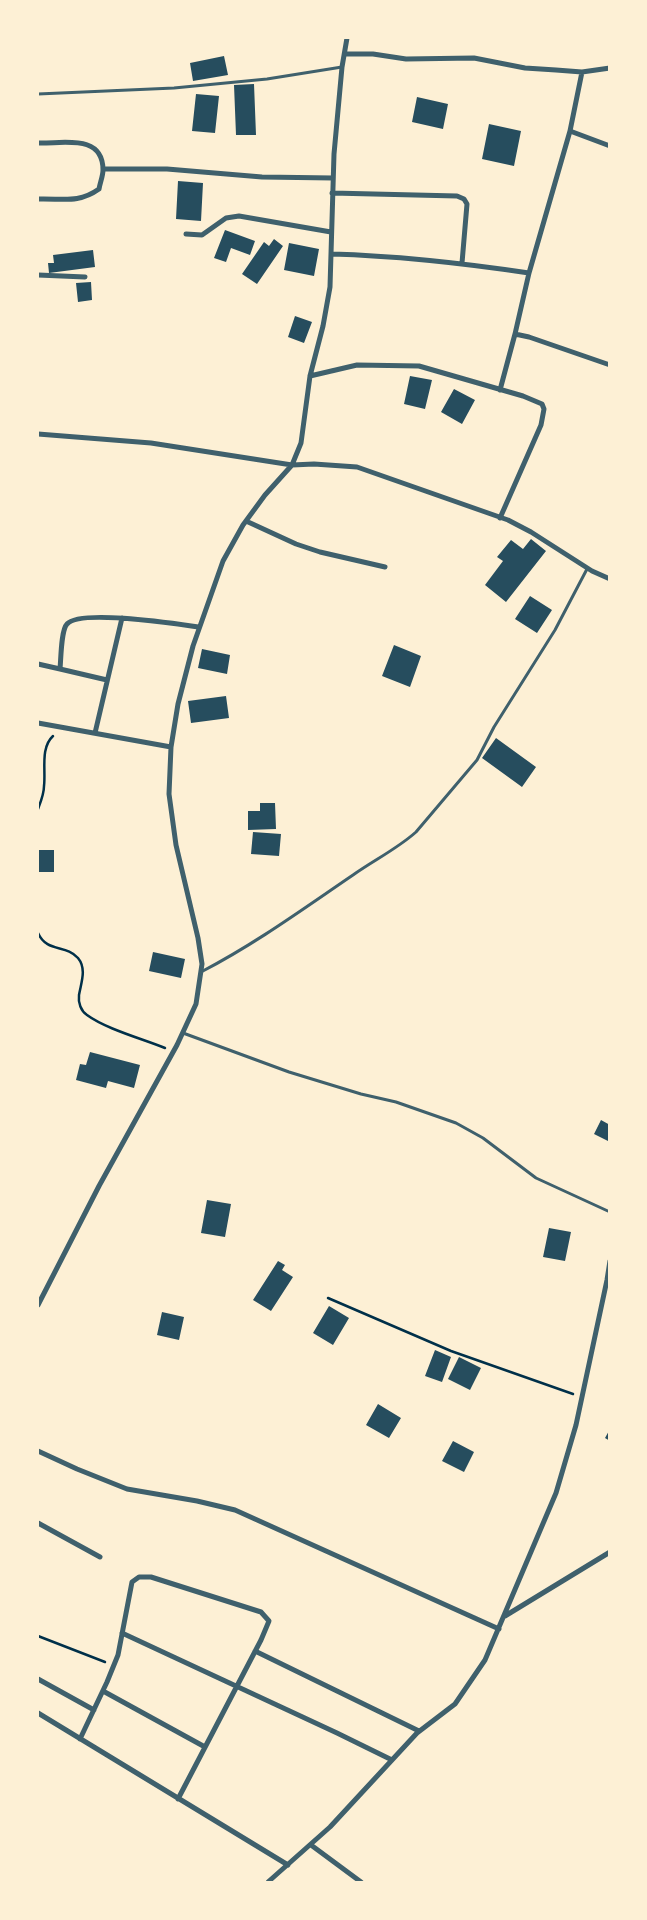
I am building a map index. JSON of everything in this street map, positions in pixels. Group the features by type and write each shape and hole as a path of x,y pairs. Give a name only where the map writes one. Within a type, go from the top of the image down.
{"street":[{"path":"38,1305 99,1186 174,1051 196,1004 202,964 198,938 176,845 169,794 171,747 178,704 192,646 223,561 246,521 265,495 292,464 301,443 310,376 323,326 330,287 333,178 342,67 348,38"},
{"path":"345,54 373,54 406,59 474,58 525,68 582,72 610,68"},
{"path":"500,390 529,273 570,131 582,72"},
{"path":"570,131 610,146"},
{"path":"38,143 83,142 92,146 99,154 103,169 99,189 90,196 77,200 38,199"},
{"path":"103,169 168,168 262,177 333,178"},
{"path":"332,193 456,196 464,200 467,204 462,263"},
{"path":"186,234 202,235 226,218 239,216 331,232"},
{"path":"332,254 377,255 462,263 529,273"},
{"path":"38,275 85,278"},
{"path":"514,334 529,337 610,364"},
{"path":"310,376 358,365 419,366 542,404 544,409 541,425 500,518"},
{"path":"38,434 152,443 292,464 357,468 525,528 588,568 610,579"},
{"path":"246,521 289,541 320,552 386,567"},
{"path":"60,669 65,626 70,620 78,618 122,618 199,626"},
{"path":"95,732 122,618"},
{"path":"38,664 107,680"},
{"path":"38,724 95,732 171,747"},
{"path":"268,1882 311,1845 419,1731 455,1704 485,1660 556,1493 576,1425 608,1281 610,1261"},
{"path":"38,1451 126,1489 197,1501 235,1510 499,1628"},
{"path":"38,1523 100,1557"},
{"path":"504,1616 610,1552"},
{"path":"80,1739 114,1666 132,1582 139,1576 151,1577 261,1612 269,1621 178,1799"},
{"path":"122,1634 392,1760"},
{"path":"255,1651 419,1731"},
{"path":"38,1679 94,1710"},
{"path":"103,1691 205,1747"},
{"path":"38,1713 288,1865"},
{"path":"311,1845 361,1882"}],"lane":[{"path":"38,94 174,88 267,79 342,67"},
{"path":"201,972 238,953 263,937 375,859 406,841 416,832 477,760 494,727 555,630 588,568"},
{"path":"183,1033 289,1072 396,1102 456,1123 483,1138 536,1178 610,1212"}],"path":[{"path":"38,809 45,784 44,762 47,745 51,737 66,729"},
{"path":"38,933 47,945 69,952 78,959 83,977 78,997 79,1004 86,1014 104,1024 174,1051"},
{"path":"328,1298 451,1351 582,1397"},
{"path":"38,1636 114,1666"}],"building":[{"path":"224,56 228,75 193,81 190,63"},
{"path":"254,84 256,135 236,135 234,85"},
{"path":"196,94 219,96 215,133 192,131"},
{"path":"417,97 448,104 443,129 412,122"},
{"path":"489,124 521,131 514,166 482,159"},
{"path":"178,181 203,183 201,221 176,219"},
{"path":"225,230 255,241 250,255 231,248 226,262 214,258"},
{"path":"274,239 283,246 257,284 242,274 264,242 269,246"},
{"path":"289,243 319,249 314,276 284,270"},
{"path":"93,250 95,267 49,273 48,263 54,263 53,255"},
{"path":"91,282 92,300 78,302 76,283"},
{"path":"295,316 312,322 304,343 288,337"},
{"path":"410,376 432,380 425,409 404,404"},
{"path":"454,389 475,400 462,424 441,412"},
{"path":"531,539 546,551 506,602 485,585 503,561 497,557 511,540 523,549"},
{"path":"530,596 552,610 537,633 515,619"},
{"path":"394,645 421,656 410,687 382,676"},
{"path":"202,649 230,655 227,674 198,668"},
{"path":"226,696 229,718 191,723 188,701"},
{"path":"496,738 536,767 522,787 482,758"},
{"path":"260,803 275,803 276,829 248,830 248,811 260,811"},
{"path":"253,832 281,834 279,856 251,854"},
{"path":"38,850 54,850 54,872 38,872"},
{"path":"153,952 185,959 181,978 149,971"},
{"path":"90,1052 140,1065 134,1088 108,1081 106,1088 76,1080 80,1064 86,1065"},
{"path":"601,1120 610,1125 610,1142 594,1134"},
{"path":"207,1200 231,1204 225,1237 201,1233"},
{"path":"549,1228 571,1232 565,1261 543,1257"},
{"path":"278,1261 285,1265 282,1270 293,1277 271,1311 253,1300"},
{"path":"329,1306 349,1318 333,1345 313,1333"},
{"path":"162,1312 184,1317 179,1340 157,1335"},
{"path":"435,1350 451,1357 442,1382 425,1376"},
{"path":"459,1357 481,1368 470,1390 448,1379"},
{"path":"378,1404 401,1418 389,1438 366,1425"},
{"path":"610,1429 610,1441 605,1438"},
{"path":"453,1441 474,1452 464,1472 442,1461"}]}
